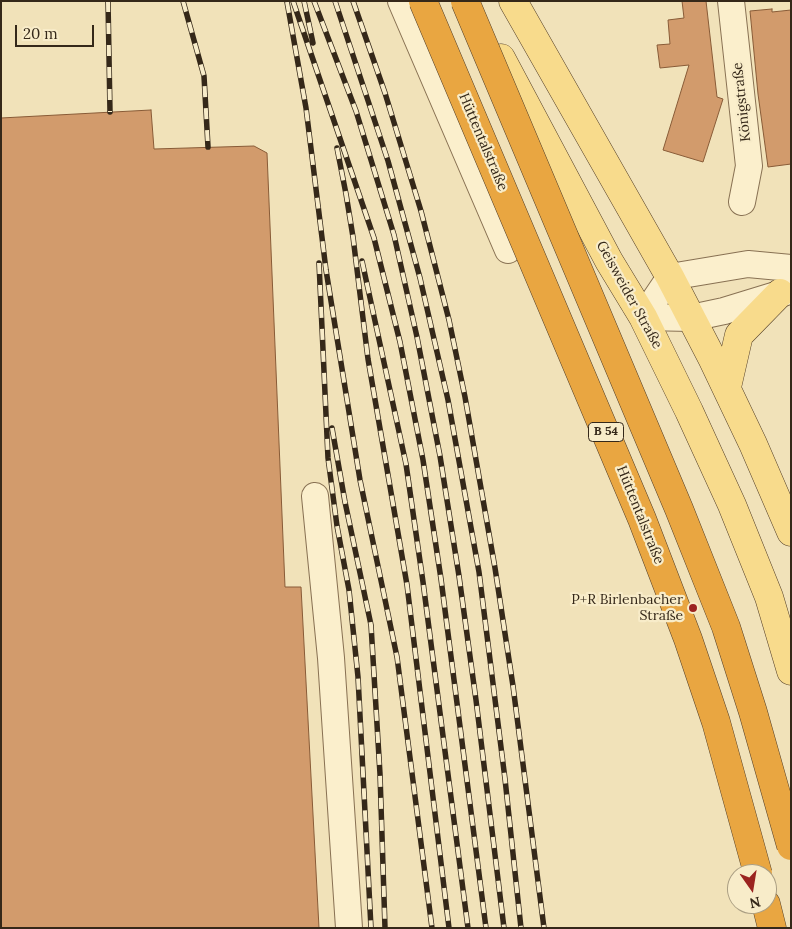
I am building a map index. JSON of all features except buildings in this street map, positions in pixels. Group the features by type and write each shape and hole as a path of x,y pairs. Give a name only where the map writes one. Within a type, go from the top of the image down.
{"highway":[{"name":"Hüttentalstraße","path":"423,1 642,519 688,639 716,722 755,864"},
{"name":"B 54","path":"465,1 679,509 726,627 753,712 791,846"},
{"path":"768,914 772,928"}],"main road":[{"name":"Geisweider Straße","path":"471,1 609,261 643,317 728,496 780,595 791,671"},
{"path":"513,1 670,277 727,388 791,532"},
{"path":"727,388 740,336 787,284"}],"street":[{"path":"400,1 508,250"},
{"name":"Königstraße","path":"731,1 750,166 742,202"},
{"path":"643,317 670,277 748,264 787,284"},
{"path":"643,317 691,318 724,311 787,284"},
{"path":"315,496 331,658 349,928"}],"railway":[{"path":"108,1 110,112"},
{"path":"183,1 204,76 208,147"},
{"path":"293,1 374,238 400,342 423,460 441,579 486,928"},
{"path":"304,1 313,43"},
{"path":"314,1 356,111 394,235 417,337 440,456 459,576 504,928"},
{"path":"335,1 388,161 420,278 448,400 479,572 505,779 521,928"},
{"path":"353,1 385,93 421,211 449,320 465,397 495,568 513,686 544,928"},
{"path":"287,2 306,108 326,270 360,480 397,657 432,928"},
{"path":"337,148 353,237 368,359 407,585 449,928"},
{"path":"362,261 406,464 468,928"},
{"path":"319,263 328,458 337,526 349,590 358,677 371,928"},
{"path":"332,428 345,502 371,625 380,774 385,928"}],"place":[{"name":"P+R Birlenbacher Straße","path":"693,608"}]}
